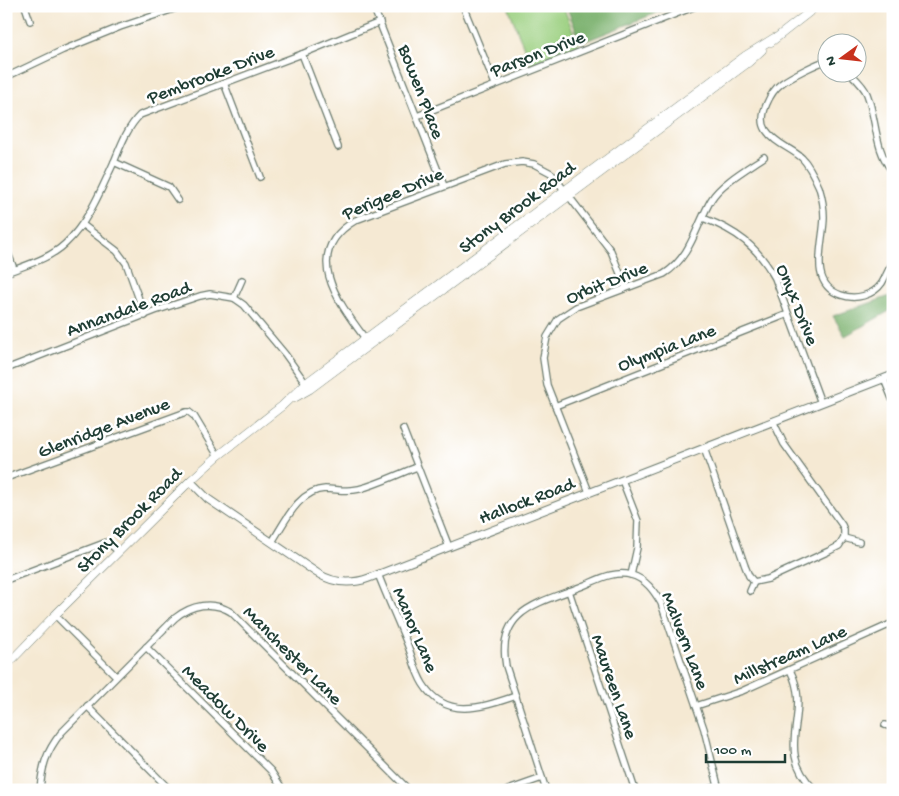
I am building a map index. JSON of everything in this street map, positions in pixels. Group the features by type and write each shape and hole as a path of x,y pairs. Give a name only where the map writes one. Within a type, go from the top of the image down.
{"main road":[{"name":"Stony Brook Road","path":"6,666 190,481 218,456 308,386 657,126 745,56 774,38 817,6"}],"street":[{"path":"25,6 30,21"},
{"path":"6,77 120,26 183,6"},
{"name":"Bowen Place","path":"374,6 444,186"},
{"path":"463,6 495,84"},
{"name":"Parson Drive","path":"417,116 696,6"},
{"name":"Pembrooke Drive","path":"6,273 28,266 59,249 83,225 130,128 140,116 380,22"},
{"path":"302,54 338,146"},
{"path":"816,66 782,83 767,104 763,118 767,132 802,158 812,172 819,187 824,217 819,258 822,278 829,288 839,295 857,298 866,295 881,285 893,263"},
{"path":"858,82 866,92 879,146 893,172"},
{"path":"224,83 260,177"},
{"name":"Orbit Drive","path":"589,492 547,385 543,358 547,338 553,324 576,307 664,274 675,267 687,250 710,201 717,193 764,157"},
{"path":"114,162 169,187 178,200"},
{"name":"Perigee Drive","path":"367,342 341,305 331,282 327,261 330,244 339,232 356,220 513,162 534,164 551,172 611,251 626,288"},
{"name":"Onyx Drive","path":"703,218 733,231 743,238 759,254 775,278 821,403"},
{"path":"83,225 117,251 126,263 145,316"},
{"path":"6,248 14,270"},
{"path":"234,298 242,280"},
{"name":"Annandale Road","path":"6,369 145,316 210,294 234,298 253,313 308,386"},
{"name":"Olympia Lane","path":"555,406 788,314"},
{"name":"Hallock Road","path":"190,481 208,499 317,573 331,580 355,582 893,376"},
{"path":"884,379 893,401"},
{"name":"Glenridge Avenue","path":"6,478 186,412 194,416 218,456"},
{"path":"754,582 768,579 830,551 838,546 844,538 842,525 784,444 773,421"},
{"path":"403,429 448,547"},
{"path":"704,448 745,566 754,582"},
{"path":"272,542 297,505 313,492 325,489 342,491 359,489 417,467"},
{"path":"546,790 504,652 506,635 516,619 528,607 613,574 631,575 638,541 638,521 622,480"},
{"path":"844,538 859,542"},
{"path":"6,580 107,542 119,552"},
{"name":"Manor Lane","path":"378,574 419,676 430,693 449,706 462,708 478,708 516,696"},
{"name":"Malvern Lane","path":"631,575 649,585 661,603 710,749 718,788"},
{"path":"750,591 754,582"},
{"name":"Maureen Lane","path":"569,591 636,790"},
{"name":"Manchester Lane","path":"40,790 43,767 49,750 61,733 116,676 182,613 199,606 224,607 231,612 409,790"},
{"path":"55,615 116,676"},
{"name":"Millstream Lane","path":"696,706 734,694 893,623"},
{"name":"Meadow Drive","path":"146,648 271,771 283,790"},
{"path":"790,670 796,683 799,697 798,718 794,732 794,756 800,772 815,790"},
{"path":"87,706 170,790"},
{"path":"885,725 893,727"},
{"path":"508,790 542,778"},
{"path":"704,790 718,788"}],"green space":[{"path":"508,6 563,6 579,46 530,64"},
{"path":"566,6 674,6 581,43"},
{"path":"893,295 893,309 845,336 833,316"}]}
